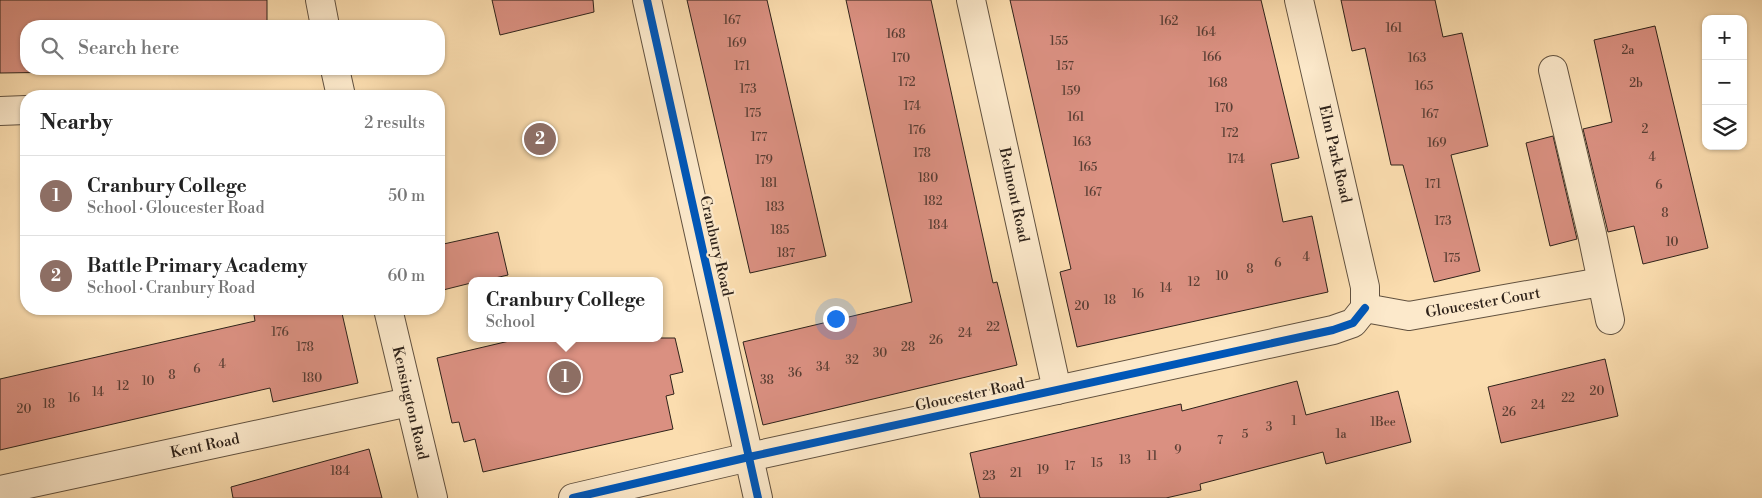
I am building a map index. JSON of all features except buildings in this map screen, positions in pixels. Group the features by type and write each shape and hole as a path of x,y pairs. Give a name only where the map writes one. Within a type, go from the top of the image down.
{"street":[{"path":"320,0 324,20"},
{"name":"Cranbury Road","path":"647,0 758,498"},
{"name":"Belmont Road","path":"971,0 1057,390"},
{"name":"Elm Park Road","path":"1299,0 1365,287 1365,308"},
{"path":"1553,70 1592,234 1610,320"},
{"path":"336,75 340,90"},
{"path":"0,111 20,110"},
{"name":"Gloucester Court","path":"1365,308 1409,316 1602,282"},
{"name":"Gloucester Road","path":"573,498 749,457 1332,330 1353,324 1365,308"},
{"name":"Kensington Road","path":"389,315 433,498"},
{"name":"Kent Road","path":"0,490 410,402"}],"cycle path":[{"path":"647,0 758,498"},
{"path":"573,498 749,457 1333,330 1353,323 1365,308"}],"place":[{"name":"Battle Primary Academy","path":"540,139"},
{"name":"Cranbury College","path":"565,377"}]}
